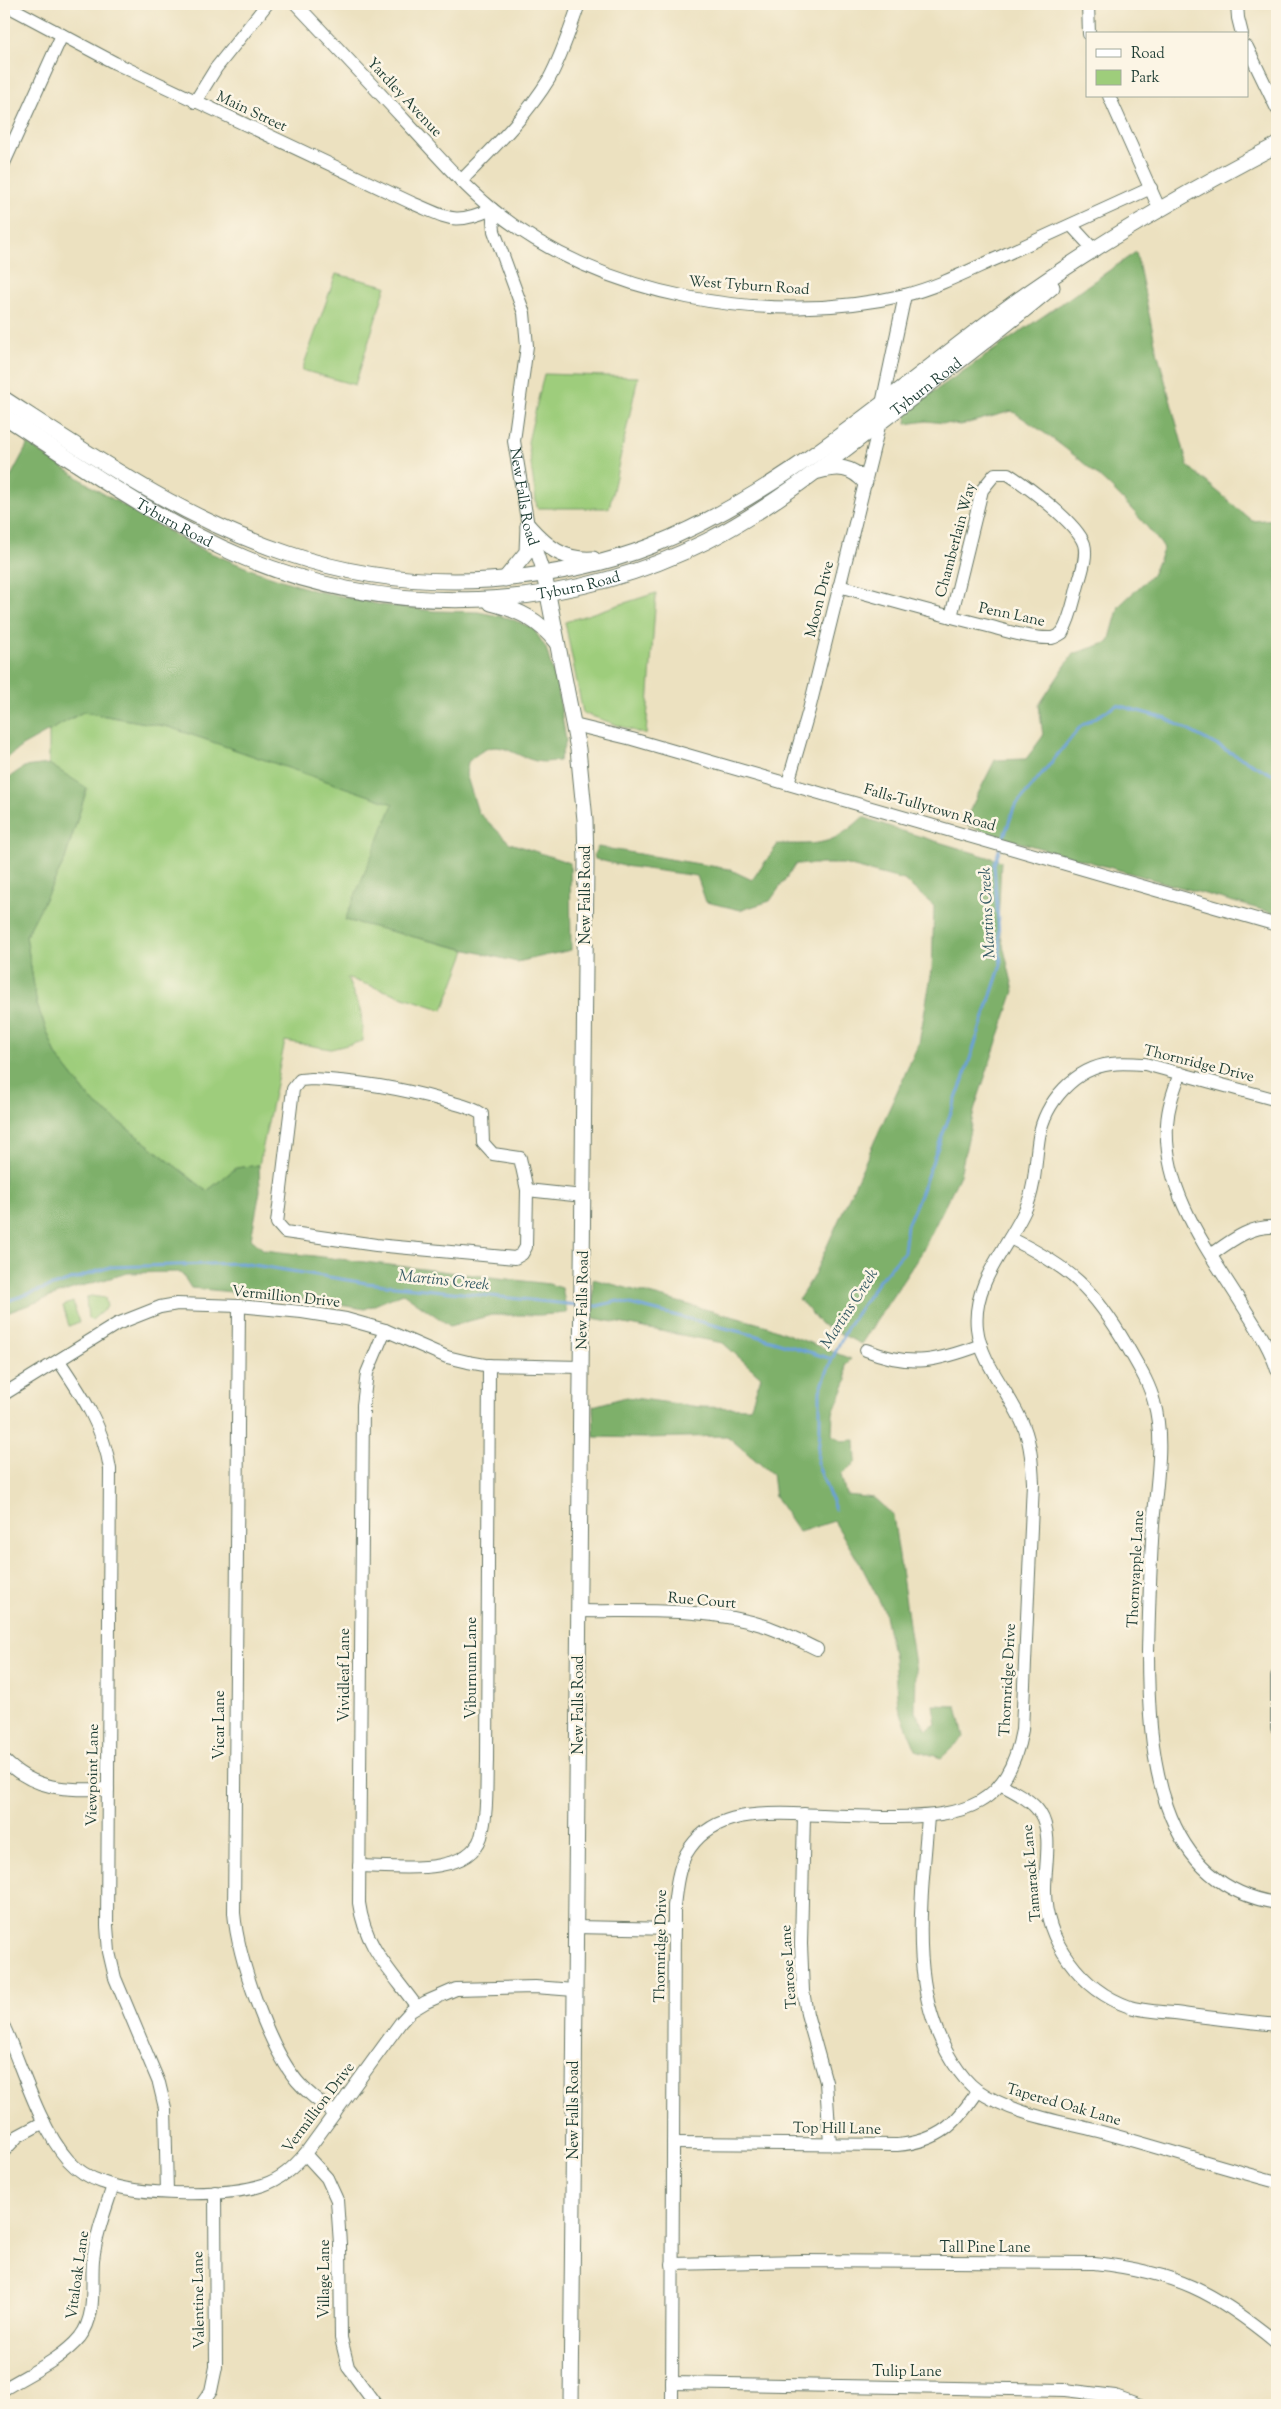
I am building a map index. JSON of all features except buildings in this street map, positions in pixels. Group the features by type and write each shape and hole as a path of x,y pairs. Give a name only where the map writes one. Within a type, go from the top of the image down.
{"main road":[{"name":"Tyburn Road","path":"4,399 143,487 222,527 290,555 317,563 381,576 454,581 505,579 544,574 619,556 684,532 722,512 823,448 998,314 1094,250 1159,208 1277,145"},
{"name":"Tyburn Road","path":"4,416 156,512 219,547 261,564 310,580 378,594 423,599 477,600 549,593 599,582 679,554 733,527 770,504 815,472 1014,319 1094,250"},
{"path":"815,472 838,467 847,468 859,475 865,482"},
{"path":"528,526 544,543 561,555 586,559 619,556"},
{"path":"505,579 527,552 528,526"},
{"name":"New Falls Road","path":"544,574 574,725 585,820 584,1196 574,1990 572,2405"},
{"path":"477,600 526,614 548,631 558,644"}],"street":[{"name":"Main Street","path":"4,4 195,102 384,191 452,219 470,218 492,209"},
{"path":"195,102 216,68 266,4"},
{"name":"Yardley Avenue","path":"296,4 461,181 492,209"},
{"path":"461,181 517,122 539,93 561,54 579,4"},
{"path":"1088,4 1089,32"},
{"path":"1238,4 1238,18 1242,32"},
{"path":"4,163 62,35"},
{"path":"1248,49 1277,109"},
{"path":"1110,98 1159,208"},
{"name":"West Tyburn Road","path":"492,209 561,256 622,281 680,296 777,307 819,307 905,295 942,282 1150,188"},
{"name":"New Falls Road","path":"492,209 494,231 524,313 527,346 514,441 528,526 544,574"},
{"path":"1071,225 1094,250"},
{"path":"882,404 905,295"},
{"name":"Moon Drive","path":"788,783 809,710 880,422"},
{"name":"Chamberlain Way","path":"951,617 982,490 995,474"},
{"name":"Penn Lane","path":"839,586 1005,630 1053,638 1062,633 1071,611 1082,569 1085,550 1079,535 1020,481 1008,474 995,474"},
{"name":"Falls-Tullytown Road","path":"574,725 632,739 788,783 1277,925"},
{"name":"Thornridge Drive","path":"672,2405 674,1906 681,1867 686,1854 712,1827 735,1816 804,1814 928,1817 960,1811 975,1805 1000,1784 1015,1760 1022,1730 1033,1483 1032,1464 1024,1428 981,1345 976,1318 979,1296 987,1278 1010,1238 1032,1193 1042,1128 1055,1099 1066,1088 1088,1071 1110,1064 1146,1064 1277,1100"},
{"path":"1180,1073 1169,1106 1167,1125 1170,1168 1183,1206 1211,1255 1267,1344 1277,1370"},
{"path":"300,1080 350,1080 423,1095 473,1108 482,1114 483,1143 493,1154 520,1158 527,1190 526,1247 522,1254 515,1258 376,1244 285,1232 277,1222 293,1089 300,1080"},
{"path":"527,1190 584,1196"},
{"path":"1211,1255 1247,1232 1259,1227 1277,1228"},
{"name":"Thornyapple Lane","path":"1010,1238 1058,1264 1090,1290 1114,1323 1147,1383 1154,1402 1159,1433 1149,1614 1148,1705 1154,1756 1165,1802 1181,1839 1204,1867 1236,1891 1249,1897 1277,1903"},
{"name":"Vermillion Drive","path":"4,1394 117,1324 160,1307 192,1304 239,1306 334,1316 385,1330 447,1356 489,1365 581,1367"},
{"name":"Vicar Lane","path":"239,1306 234,1903 236,1936 248,1978 283,2059 296,2079 310,2094 335,2113"},
{"name":"Vividleaf Lane","path":"385,1330 367,1373 363,1404 359,1903 366,1934 375,1951 417,2007"},
{"path":"866,1350 884,1357 918,1362 953,1356 981,1345"},
{"name":"Viewpoint Lane","path":"59,1361 97,1422 108,1453 110,1469 107,1926 109,1952 115,1978 159,2083 166,2108 167,2192"},
{"name":"Viburnum Lane","path":"358,1866 438,1866 462,1858 472,1850 480,1838 486,1811 489,1365"},
{"name":"Rue Court","path":"579,1611 660,1613 737,1619 786,1634 817,1650"},
{"path":"1277,1676 1277,1728"},
{"path":"4,1760 25,1778 44,1786 108,1789"},
{"name":"Tamarack Lane","path":"1000,1784 1034,1806 1043,1819 1046,1846 1045,1890 1050,1923 1064,1954 1092,1986 1114,2000 1139,2009 1277,2024"},
{"name":"Tearose Lane","path":"804,1814 800,1944 803,1991 807,2014 826,2082 830,2144"},
{"name":"Tapered Oak Lane","path":"928,1817 921,1940 928,1995 937,2030 945,2050 958,2070 978,2091 1009,2106 1040,2116 1277,2182"},
{"path":"575,1927 674,1929"},
{"name":"Vermillion Drive","path":"4,2027 44,2122 67,2159 76,2168 89,2176 113,2186 167,2192 215,2192 247,2189 264,2184 290,2170 305,2154 386,2042 417,2007 442,1993 456,1989 535,1988 574,1990"},
{"name":"Top Hill Lane","path":"673,2142 898,2145 924,2141 934,2137 949,2126 978,2091"},
{"path":"4,2151 18,2136 44,2122"},
{"name":"Village Lane","path":"305,2154 327,2178 337,2200 340,2244 341,2338 348,2367 376,2405"},
{"name":"Vitaloak Lane","path":"4,2389 73,2344 85,2330 92,2309 93,2260 97,2238 113,2186"},
{"name":"Valentine Lane","path":"201,2405 211,2390 216,2367 215,2192"},
{"name":"Tall Pine Lane","path":"672,2264 801,2261 1094,2263 1125,2267 1164,2275 1202,2290 1226,2304 1277,2343"},
{"name":"Tulip Lane","path":"672,2383 1065,2390 1115,2396 1140,2405"}],"green space":[{"path":"1136,252 1156,347 1188,466 1252,521 1277,519 1277,914 1004,838 963,824 995,760 1026,759 1043,736 1039,705 1073,654 1109,642 1119,606 1152,575 1164,548 1147,526 1094,472 1056,441 1012,411 961,425 926,421 906,424 907,410"},
{"path":"336,274 386,286 355,385 302,370"},
{"path":"544,374 638,377 609,508 537,508 528,442"},
{"path":"28,444 97,490 198,548 255,571 312,590 382,605 434,611 478,612 509,618 533,628 546,648 558,690 566,741 559,761 536,761 495,747 478,753 468,762 466,774 478,812 510,843 570,863 571,950 517,962 345,920 393,804 169,727 83,712 22,746 4,760 4,703 7,701 4,693 4,489"},
{"path":"656,593 646,735 583,713 565,622"},
{"path":"83,712 169,727 394,804 346,920 466,950 443,1010 347,978 361,1012 363,1041 331,1049 285,1041 259,1165 236,1168 207,1191 91,1100 56,1055 37,1005 26,936 64,862 87,789 49,764 49,731"},
{"path":"49,764 87,788 64,862 26,936 37,1005 56,1055 91,1100 207,1191 236,1168 259,1165 260,1191 251,1239 264,1250 549,1284 562,1288 567,1313 492,1315 450,1326 403,1293 365,1309 294,1298 191,1288 181,1272 128,1273 75,1288 4,1314 4,781 24,767"},
{"path":"863,817 1001,861 998,924 1014,991 975,1107 960,1175 922,1252 861,1344 821,1324 799,1299 813,1277 919,1043 932,970 934,906 904,880 843,864 796,864 770,901 741,910 706,902 697,876 624,866 595,859 594,854 598,847 729,869 752,880 778,844 824,842 842,834"},
{"path":"593,1279 764,1325 851,1359 845,1365 847,1380 833,1413 832,1435 842,1441 855,1440 856,1462 841,1475 846,1495 874,1498 893,1515 916,1672 915,1712 927,1730 936,1724 933,1705 957,1706 964,1737 941,1758 916,1750 898,1706 894,1659 884,1610 863,1569 834,1521 799,1532 775,1497 772,1474 727,1436 594,1437 593,1406 626,1397 700,1407 750,1408 761,1377 723,1343 593,1318"},
{"path":"91,1296 105,1298 107,1307 92,1320 88,1319 86,1298"},
{"path":"73,1302 79,1322 69,1326 63,1306"}],"waterway":[{"name":"Martins Creek","path":"1002,842 1014,808 1081,726 1117,705 1167,719 1277,777"},
{"name":"Martins Creek","path":"586,1306 597,1306 618,1301 757,1336 832,1359 848,1326 877,1283 904,1252 907,1225 963,1080 1001,965 994,864 1000,848"},
{"name":"Martins Creek","path":"4,1302 110,1267 241,1263 366,1283 577,1305"},
{"path":"832,1359 820,1391 820,1431 817,1463 835,1509"}]}
